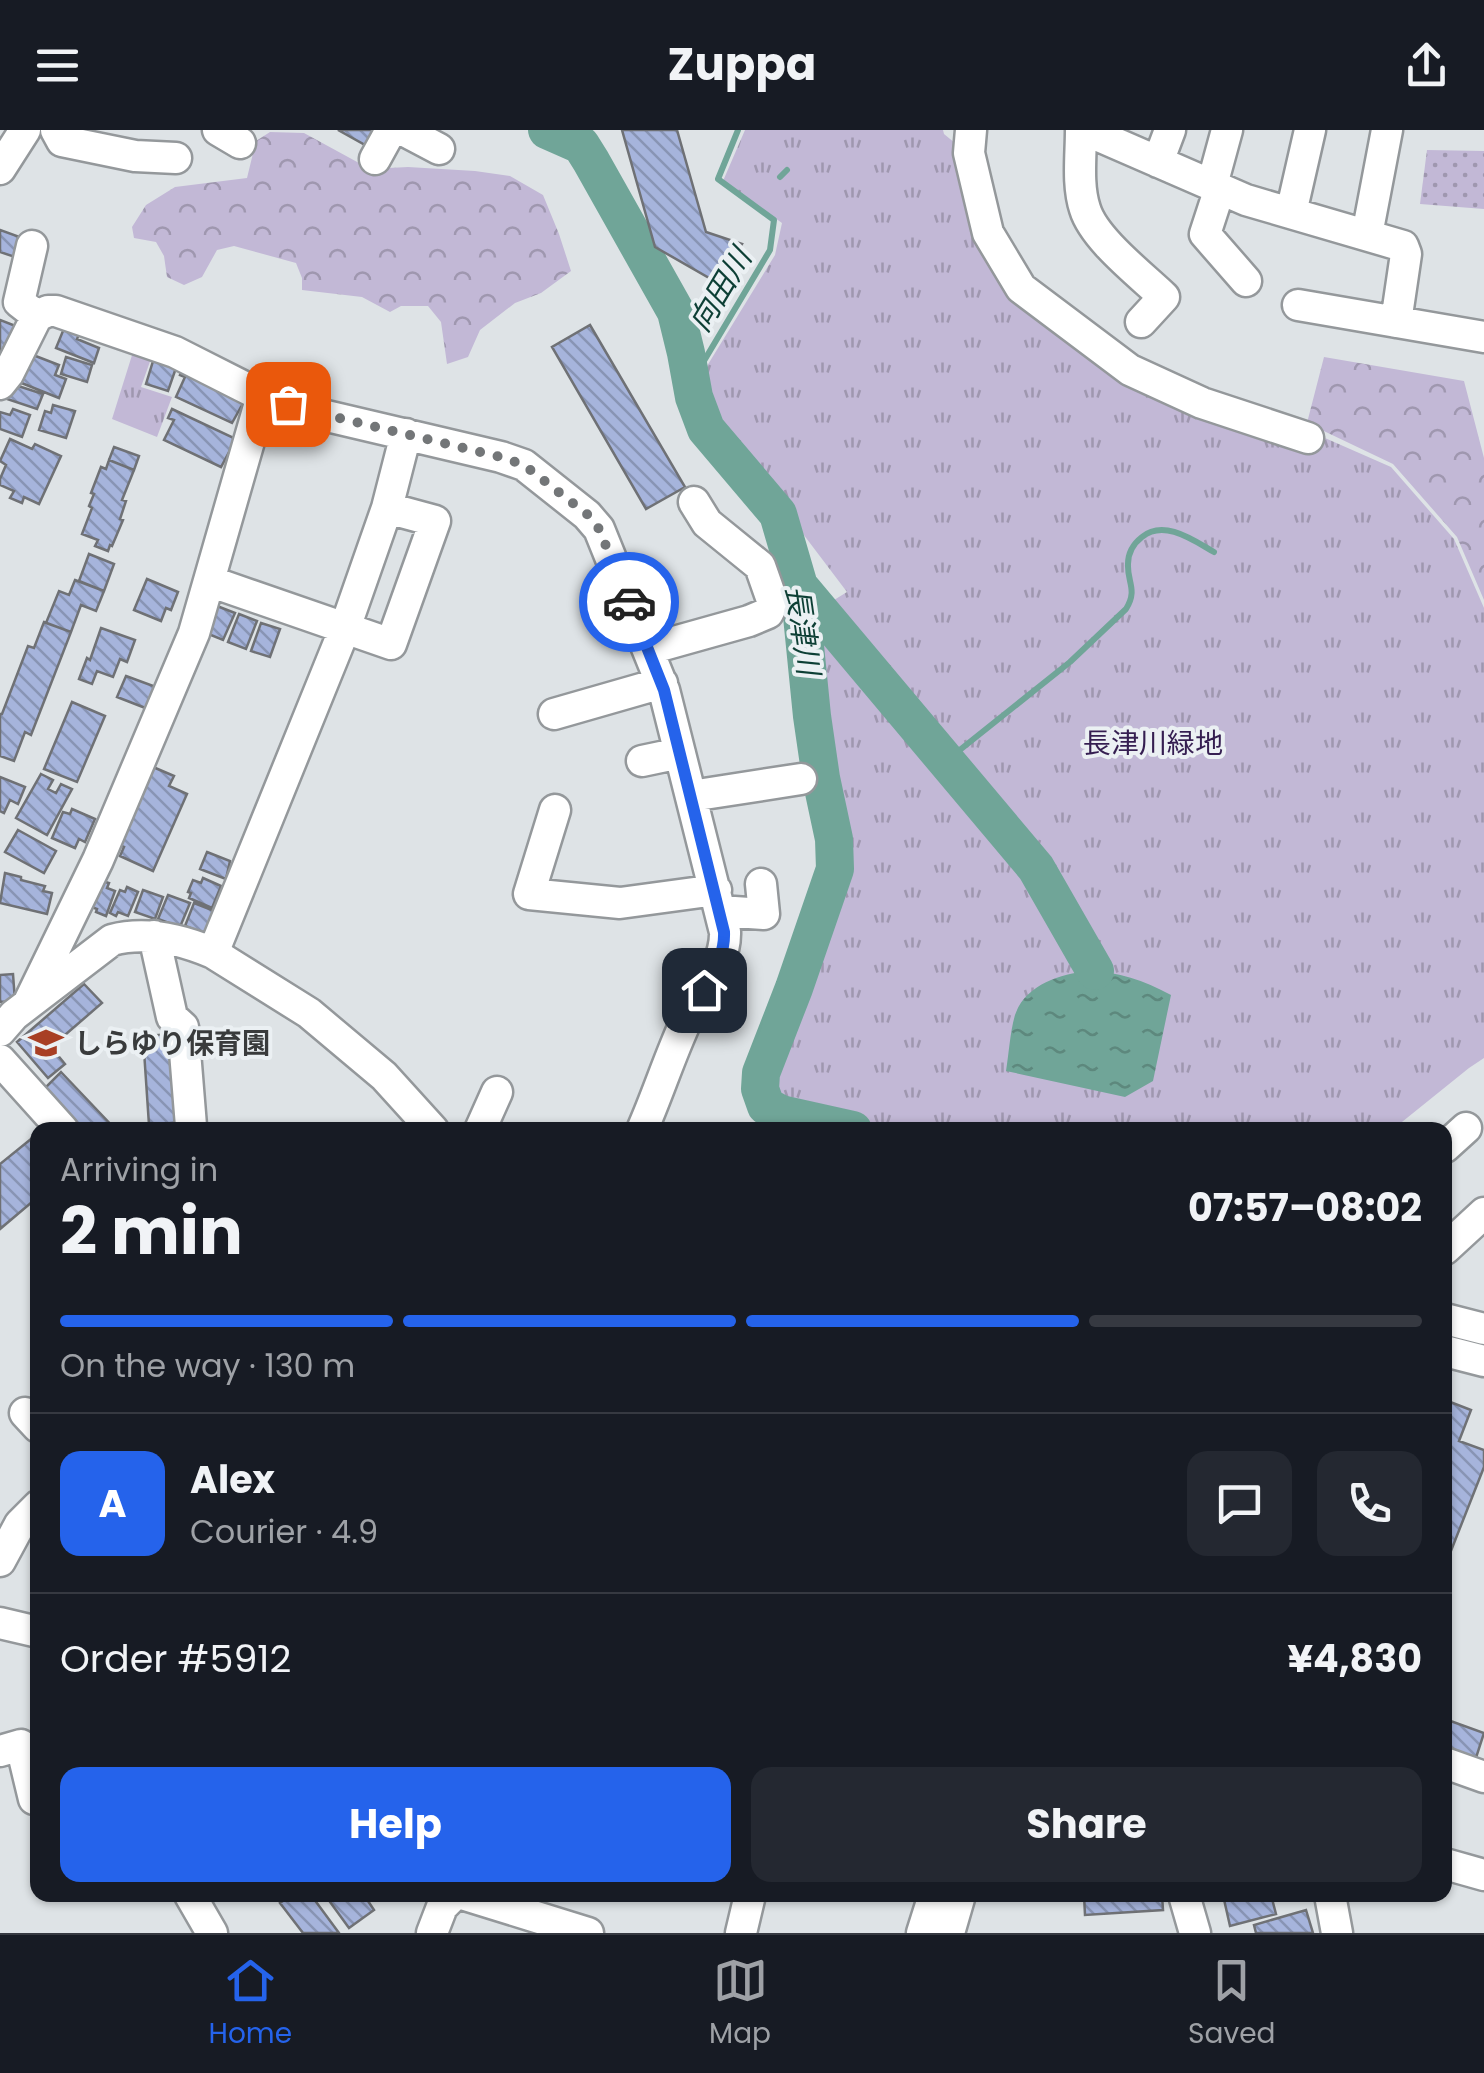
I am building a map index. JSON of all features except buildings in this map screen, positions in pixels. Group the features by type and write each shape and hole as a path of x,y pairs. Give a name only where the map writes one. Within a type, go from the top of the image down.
{"street":[{"path":"0,169 25,130"},
{"path":"56,130 62,141 135,156 176,158"},
{"path":"375,159 391,130"},
{"path":"403,130 439,149"},
{"path":"971,130 969,153 988,233 1021,288 1130,370 1202,403 1308,438"},
{"path":"1142,322 1164,297 1098,234 1086,213 1081,191 1083,130 1246,200 1402,246 1406,254 1396,322"},
{"path":"1158,162 1170,130"},
{"path":"1227,130 1205,234 1246,281"},
{"path":"1291,213 1310,130"},
{"path":"1367,235 1387,130"},
{"path":"32,246 19,302 37,316"},
{"path":"1298,305 1484,337"},
{"path":"0,384 37,316 56,311 174,352 262,396 524,465 588,515 599,529 662,683 718,900 725,946 687,1019 645,1122"},
{"path":"10,1016 112,825 194,634 262,396"},
{"path":"212,953 345,628 387,508 406,434"},
{"path":"649,649 749,622 768,612 772,603 760,566 707,522 694,502"},
{"path":"209,581 391,644 436,520 387,508"},
{"path":"554,713 662,683"},
{"path":"642,761 680,752"},
{"path":"692,796 801,779"},
{"path":"556,810 529,894 620,902 718,900 764,914 762,884"},
{"path":"10,1016 112,940 154,936 195,946 309,1012 384,1076 425,1122"},
{"path":"154,936 172,1017 183,1027 191,1122"},
{"path":"0,1060 56,1122"},
{"path":"483,1122 496,1092"},
{"path":"1452,1243 1484,1213"},
{"path":"1452,1322 1484,1329"},
{"path":"1452,1338 1484,1345"},
{"path":"1452,1353 1484,1361"},
{"path":"1452,1367 1484,1374"},
{"path":"0,1561 19,1513"},
{"path":"0,1623 30,1630"},
{"path":"0,1751 21,1745 30,1782"},
{"path":"1452,1766 1484,1777"},
{"path":"1452,1866 1484,1875"},
{"path":"194,1902 212,1933"},
{"path":"741,1933 748,1902"},
{"path":"922,1933 932,1902"},
{"path":"948,1933 958,1902"},
{"path":"1186,1902 1194,1933"},
{"path":"1331,1902 1337,1933"},
{"path":"444,1905 588,1933"}],"green space":[{"name":"長津川緑地","path":"745,130 943,130 961,148 984,241 1129,377 1309,431 1391,467 1454,539 1484,608 1484,1058 1402,1122 855,1122 782,1106 768,1091 767,1071 833,866 805,618 847,592 707,407 707,366 775,255 782,223 723,181"},
{"path":"270,132 304,133 370,169 408,167 510,176 543,195 571,271 541,293 515,303 480,330 468,357 447,364 441,322 428,306 401,306 390,312 362,297 302,290 296,263 234,246 217,250 202,277 184,285 167,277 164,256 156,242 134,238 132,227 146,205 175,187 247,178 256,141"},
{"path":"1427,150 1484,151 1484,209 1420,204"},
{"path":"133,352 153,353 141,387 172,397 157,437 112,419"},
{"path":"1324,357 1464,381 1484,458 1484,600 1457,537 1393,464 1307,423"}],"water":[{"path":"1088,971 1131,978 1171,995 1153,1081 1125,1097 1006,1071 1015,1015 1027,996 1055,978"}],"waterway":[{"name":"長津川","path":"547,130 581,145 676,312 694,397 706,429 778,514 799,586 812,716 834,839 835,869 761,1073 760,1089 766,1106 781,1114 817,1122"},
{"name":"向田川","path":"692,381 770,250 774,220 718,179 738,130"},
{"path":"780,177 787,170"},
{"path":"946,761 1070,662 1126,609 1132,591 1129,556 1142,537 1169,531 1214,552"},
{"path":"799,586 1036,868 1095,971"}],"way so far":[{"path":"288,404 524,465 588,515 599,529 629,602"}],"place":[{"name":"しらゆり保育園","path":"46,1043"}],"route":[{"path":"629,602 664,690 716,890 725,946 704,990"}]}
